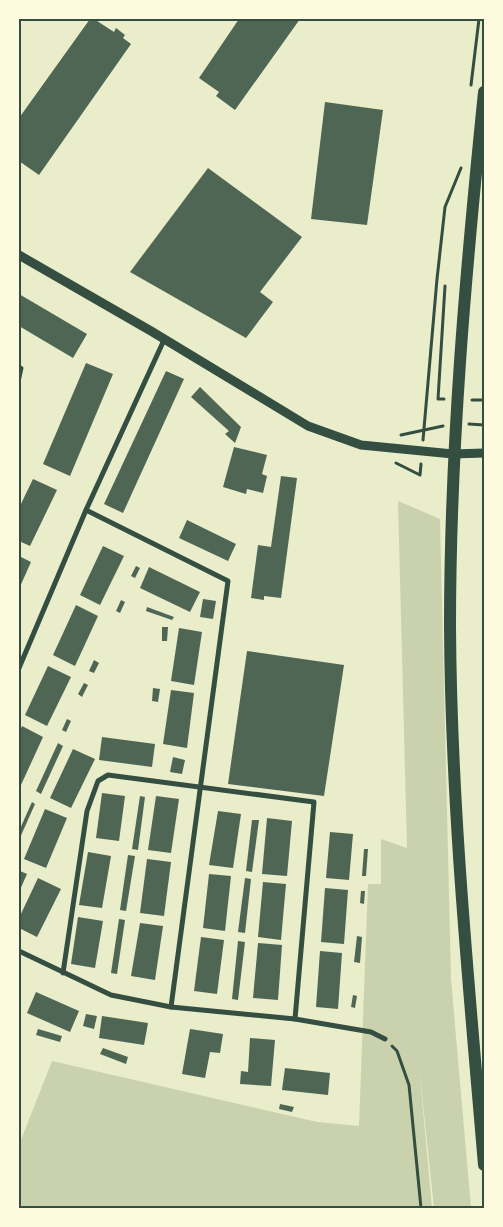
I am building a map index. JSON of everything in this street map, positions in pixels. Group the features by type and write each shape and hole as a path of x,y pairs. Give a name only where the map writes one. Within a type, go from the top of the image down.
{"main road":[{"path":"484,92 453,454 450,626 455,798 484,1165"}],"street":[{"path":"19,255 308,426 361,445 453,454 484,454"},
{"path":"19,668 86,510 164,340"},
{"path":"86,510 228,581 171,1007"},
{"path":"63,973 87,811 98,781 108,775 314,802 295,1019"},
{"path":"19,951 111,995 171,1007 295,1019 371,1032 385,1039"}],"path":[{"path":"471,89 479,19"},
{"path":"420,475 434,304 445,207 462,164"},
{"path":"19,366 22,368 19,382"},
{"path":"385,1039 397,1051 409,1086 421,1208"}],"green space":[{"path":"398,501 440,519 451,979 471,1208 434,1208 419,1066 432,1208 19,1208 19,1145 52,1061 317,1122 359,1126 368,884 381,884 381,839 407,848"}],"building":[{"path":"90,19 94,19 114,32 116,28 125,35 123,38 131,44 39,175 19,161 19,118"},
{"path":"239,19 300,19 235,110 216,96 219,92 199,78"},
{"path":"325,102 383,110 367,225 311,219"},
{"path":"208,168 302,237 260,292 273,302 246,338 130,272"},
{"path":"19,294 87,334 73,358 19,326"},
{"path":"86,363 113,374 70,476 43,464"},
{"path":"166,371 184,379 123,513 104,504"},
{"path":"200,387 241,427 235,443 225,434 229,431 191,397"},
{"path":"234,447 267,455 262,474 267,476 263,493 247,489 246,494 223,487"},
{"path":"281,476 297,478 281,598 264,596 264,600 251,598 258,545 271,547"},
{"path":"33,479 57,490 30,546 19,541 19,508"},
{"path":"187,520 236,544 228,561 179,538"},
{"path":"103,546 124,556 100,605 80,595"},
{"path":"19,556 31,562 19,589"},
{"path":"136,566 140,568 135,578 131,576"},
{"path":"149,567 200,592 190,612 140,588"},
{"path":"203,599 216,601 213,619 200,617"},
{"path":"121,600 125,602 120,613 116,611"},
{"path":"76,605 98,616 75,666 53,655"},
{"path":"147,607 174,617 172,620 146,611"},
{"path":"162,627 168,627 167,641 162,641"},
{"path":"179,628 202,632 194,685 171,681"},
{"path":"247,651 344,665 324,796 228,784"},
{"path":"94,660 99,663 94,673 89,671"},
{"path":"48,666 71,677 47,726 25,715"},
{"path":"84,683 88,685 82,697 78,694"},
{"path":"153,688 160,689 158,702 152,701"},
{"path":"171,690 194,693 187,748 163,744"},
{"path":"67,719 71,721 66,732 62,730"},
{"path":"22,726 43,737 21,785 19,784 19,733"},
{"path":"102,737 155,744 152,767 99,760"},
{"path":"58,743 63,746 41,794 36,791"},
{"path":"73,749 95,759 71,808 50,798"},
{"path":"173,757 185,760 182,774 170,772"},
{"path":"102,793 125,796 119,841 96,838"},
{"path":"140,796 145,797 138,850 132,849"},
{"path":"156,796 179,799 171,853 148,850"},
{"path":"32,802 35,804 19,840 19,831"},
{"path":"45,809 67,818 46,868 24,859"},
{"path":"218,811 241,814 233,868 209,865"},
{"path":"267,818 292,821 287,876 262,874"},
{"path":"252,820 259,820 252,872 246,871"},
{"path":"330,832 353,834 349,880 326,878"},
{"path":"364,849 368,849 366,876 362,876"},
{"path":"88,852 111,856 102,908 79,905"},
{"path":"128,855 135,856 126,911 120,910"},
{"path":"147,859 171,862 164,916 140,913"},
{"path":"20,871 27,874 19,892 19,875"},
{"path":"209,874 231,876 225,931 203,928"},
{"path":"38,878 61,889 37,937 19,928 19,918"},
{"path":"245,878 251,879 245,933 238,932"},
{"path":"263,882 286,884 281,940 258,937"},
{"path":"325,888 348,890 344,944 321,942"},
{"path":"361,891 365,891 364,904 360,903"},
{"path":"78,917 103,921 95,968 71,964"},
{"path":"119,919 125,920 117,974 111,973"},
{"path":"140,923 163,926 155,980 131,976"},
{"path":"357,936 362,937 360,963 354,962"},
{"path":"201,937 224,940 217,994 194,991"},
{"path":"238,941 245,942 238,1000 232,999"},
{"path":"258,943 282,945 278,1000 253,998"},
{"path":"320,951 342,953 338,1009 316,1007"},
{"path":"36,992 79,1011 70,1032 27,1013"},
{"path":"353,995 357,996 355,1008 351,1007"},
{"path":"86,1014 97,1016 94,1029 83,1026"},
{"path":"102,1016 148,1023 144,1045 99,1038"},
{"path":"38,1029 62,1036 60,1042 36,1035"},
{"path":"190,1029 223,1034 220,1053 210,1052 205,1078 182,1074"},
{"path":"250,1038 275,1040 271,1086 240,1084 241,1071 248,1072"},
{"path":"103,1048 128,1057 126,1064 100,1054"},
{"path":"285,1068 330,1073 328,1095 282,1090"},
{"path":"280,1104 294,1107 292,1112 279,1109"}]}
